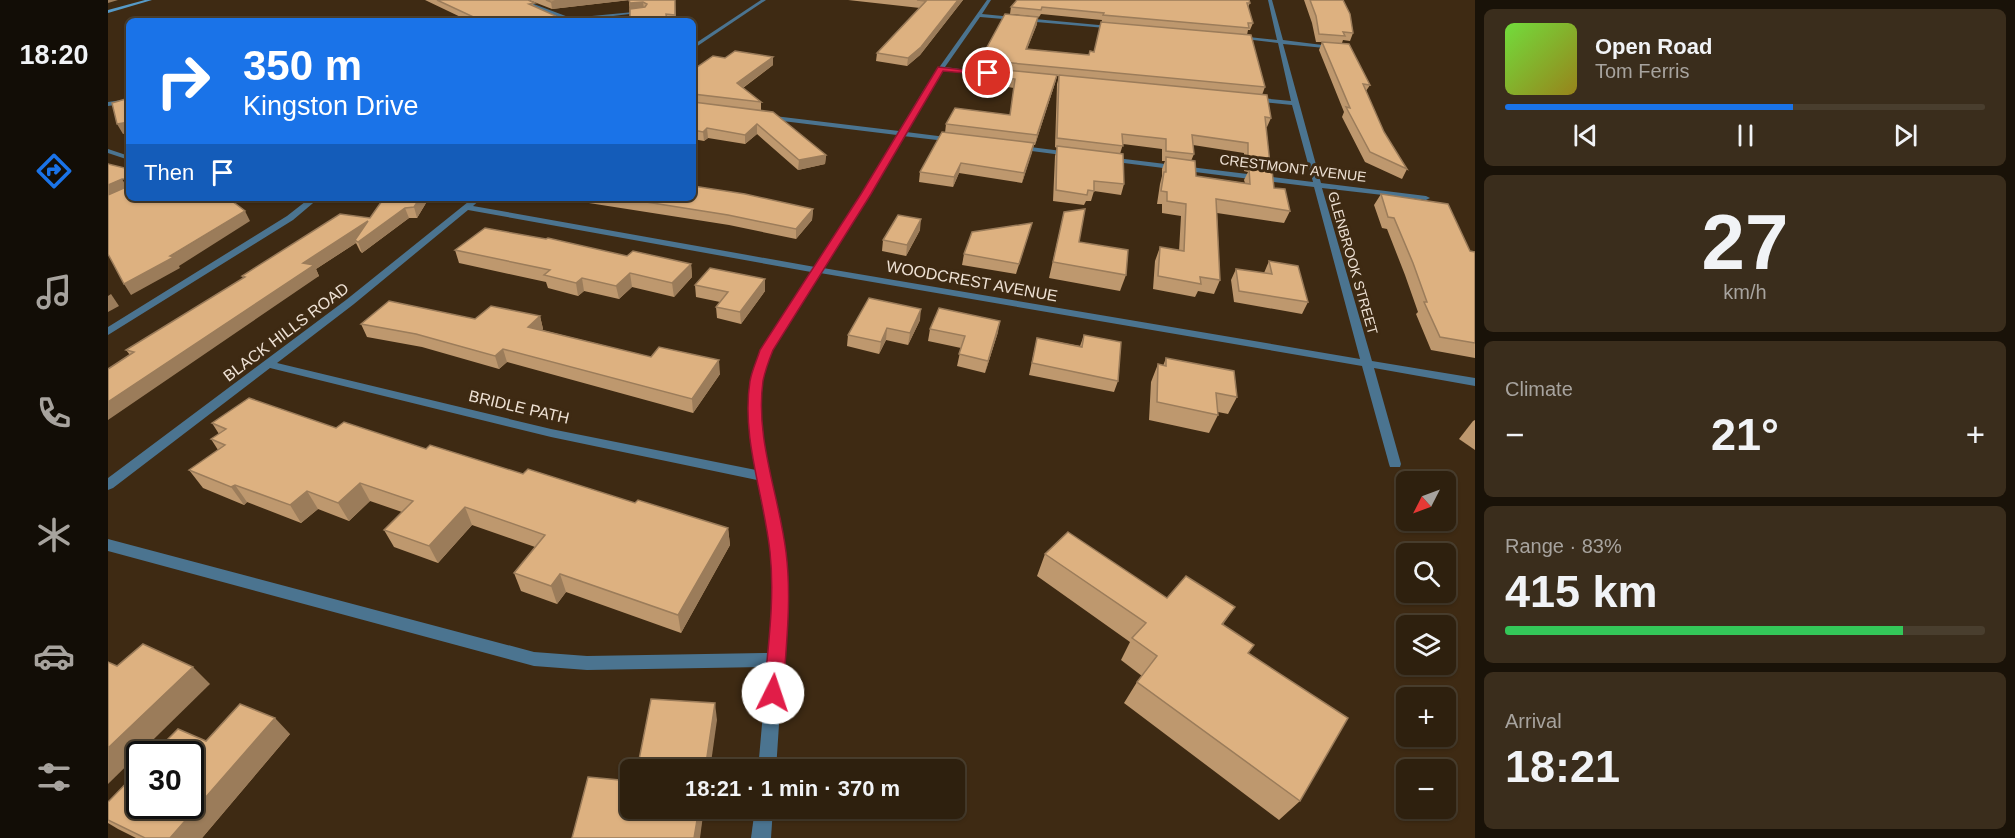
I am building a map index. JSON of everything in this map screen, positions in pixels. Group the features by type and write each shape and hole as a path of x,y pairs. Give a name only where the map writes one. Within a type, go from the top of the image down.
{"street":[{"path":"108,12 150,0"},
{"path":"199,0 215,0"},
{"path":"518,0 569,18 644,12"},
{"path":"696,45 764,0"},
{"path":"768,759 782,588 778,550 754,416 757,379 766,350 818,270 941,68 989,0"},
{"name":"GLENBROOK STREET","path":"1270,0 1295,103 1395,464"},
{"path":"978,15 1129,28"},
{"path":"1233,38 1348,48"},
{"path":"941,68 1000,74"},
{"path":"1248,99 1295,103"},
{"path":"108,104 126,101"},
{"path":"761,116 961,141"},
{"path":"1008,147 1079,155"},
{"path":"108,151 126,157"},
{"name":"CRESTMONT AVENUE","path":"1103,158 1426,198"},
{"path":"108,332 290,218 311,201"},
{"name":"BLACK HILLS ROAD","path":"108,485 350,302 474,201"},
{"name":"WOODCREST AVENUE","path":"465,207 818,270 1475,382"},
{"name":"BRIDLE PATH","path":"268,364 551,433 763,476"},
{"path":"108,545 534,659 587,663 776,660"},
{"path":"761,838 763,819"}],"building":[{"path":"437,0 528,0 535,3 529,4 560,18 476,18"},
{"path":"629,0 675,0 675,15 666,14 667,18 630,18 630,9 645,7 647,4 630,3"},
{"path":"917,0 958,0 921,47 908,58 877,53 926,1"},
{"path":"1017,0 1249,0 1250,3 1247,3 1253,23 1248,23 1249,28 1103,15 1104,13 1042,7 1041,10 1011,7"},
{"path":"1310,0 1343,0 1350,14 1353,33 1343,32 1345,36 1319,34"},
{"path":"1005,14 1038,17 1026,49 1089,55 1090,51 1094,52 1101,22 1251,35 1265,87 980,60"},
{"path":"1322,42 1349,44 1370,85 1363,84 1384,132 1407,169 1370,152 1346,107 1350,108"},
{"path":"735,51 773,57 737,83 761,102 696,94 696,68 713,56 725,58"},
{"path":"975,67 1057,75 1037,135 946,124 955,108 1010,115 1015,79 972,72"},
{"path":"1059,75 1267,95 1271,118 1265,117 1270,164 1248,161 1248,143 1192,135 1194,154 1166,151 1166,139 1122,134 1123,146 1057,138"},
{"path":"126,99 126,122 117,124 112,103"},
{"path":"696,102 773,112 826,155 799,160 757,124 745,135 707,128 703,132 696,131"},
{"path":"942,132 1034,143 1024,173 961,163 954,177 920,172"},
{"path":"1057,146 1123,154 1124,184 1094,181 1094,191 1088,190 1087,195 1056,190"},
{"path":"1166,157 1195,161 1196,176 1250,184 1249,168 1272,170 1274,188 1285,189 1290,211 1216,199 1220,280 1200,277 1201,284 1158,276 1160,247 1184,251 1186,204 1167,201 1167,192 1161,191 1164,172 1166,172"},
{"path":"108,164 126,168 126,201 232,201 245,211 170,256 174,257 124,284 108,254 108,195 124,188 125,179 108,185"},
{"path":"696,186 745,194 813,209 796,229 640,201 696,201"},
{"path":"1381,194 1448,204 1470,251 1475,252 1475,343 1440,337 1424,302 1427,302 1413,263 1394,218 1388,217"},
{"path":"382,201 418,201 414,207 405,208 358,242 355,240 368,221 303,263 314,265 108,402 108,369 134,352 126,350 245,277 242,276 340,214 370,218"},
{"path":"1085,209 1079,242 1128,250 1126,275 1053,262 1064,212"},
{"path":"898,215 921,219 907,245 883,240"},
{"path":"1032,223 1019,264 964,254 972,232"},
{"path":"485,228 548,238 627,256 633,251 691,264 672,283 630,273 616,286 582,278 576,283 544,275 550,270 455,250"},
{"path":"1269,261 1298,266 1308,302 1239,291 1236,269 1272,274"},
{"path":"710,268 765,279 740,312 716,307 728,292 695,285"},
{"path":"869,298 921,309 910,333 887,328 881,342 848,335"},
{"path":"389,301 475,319 491,306 540,316 528,327 651,357 659,347 719,360 692,399 503,349 495,356 416,334 361,324"},
{"path":"939,308 1000,321 988,361 959,354 965,336 930,329"},
{"path":"1084,335 1121,342 1118,381 1032,363 1037,338 1082,347"},
{"path":"1166,358 1234,371 1237,397 1216,393 1218,415 1157,402 1158,364 1166,366"},
{"path":"249,398 336,428 344,422 426,449 430,445 523,474 528,469 635,503 638,500 728,528 678,615 560,574 551,586 514,573 545,535 465,507 429,546 384,530 413,501 360,483 338,503 307,491 290,505 235,485 231,487 189,470 225,445 211,439 226,429 212,423"},
{"path":"1068,532 1167,598 1186,576 1235,607 1222,624 1254,645 1248,653 1348,718 1300,801 1137,682 1157,656 1132,638 1146,623 1045,554"},
{"path":"143,644 193,667 108,748 108,662 117,666"},
{"path":"651,699 715,703 707,759 639,759"},
{"path":"240,704 275,718 204,799 204,741 166,741 178,729 206,741"},
{"path":"588,777 620,780 620,819 697,819 694,838 572,838"},
{"path":"126,783 126,819 187,819 170,838 145,838 108,820 108,802"}],"route":[{"path":"773,693 782,588 778,550 754,416 757,379 766,350 866,194 941,68 988,73"}]}
